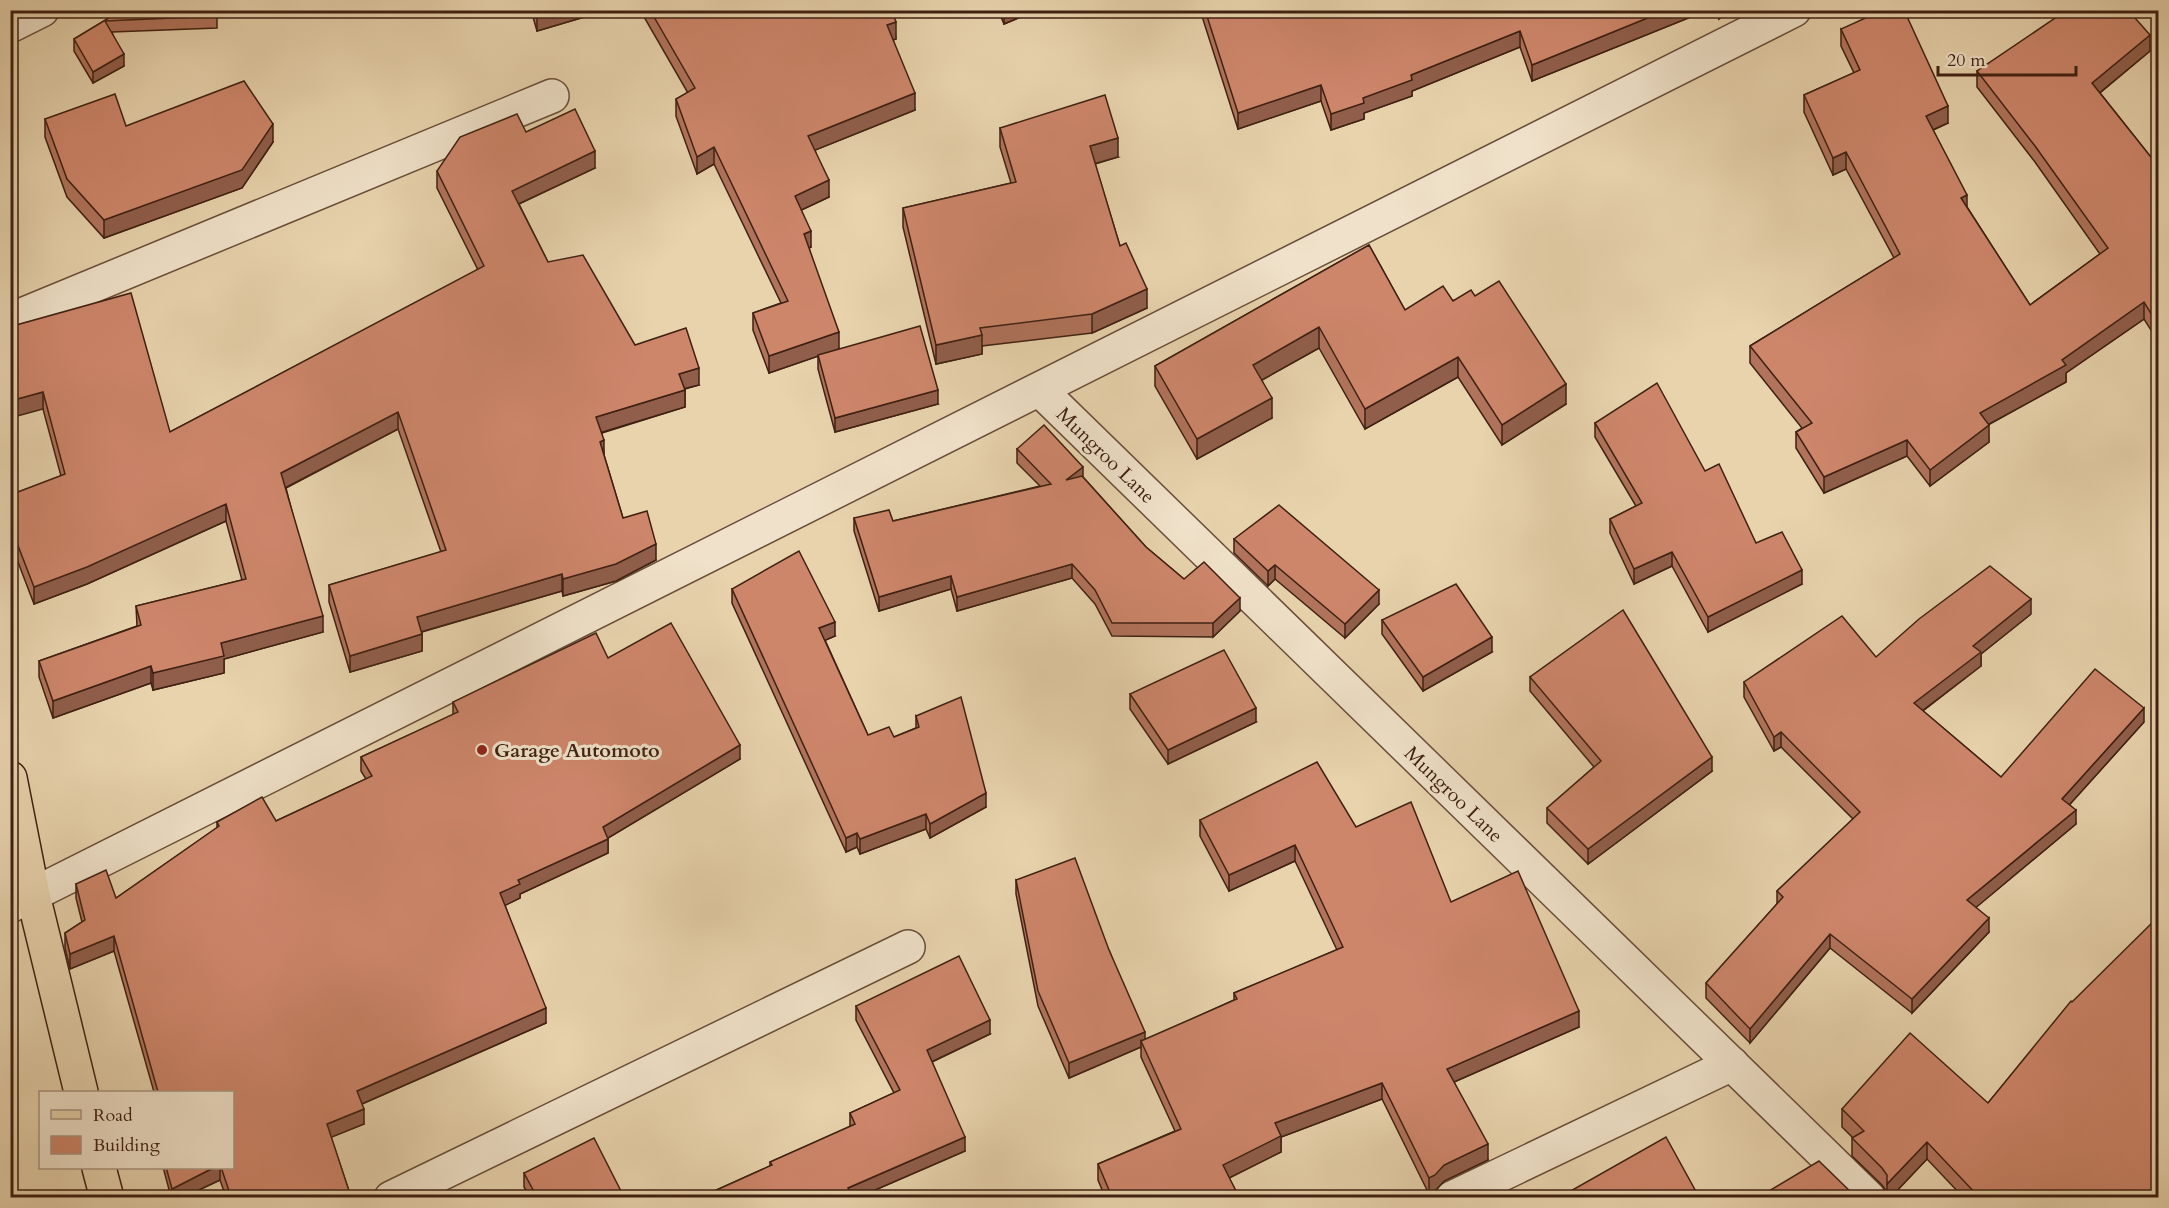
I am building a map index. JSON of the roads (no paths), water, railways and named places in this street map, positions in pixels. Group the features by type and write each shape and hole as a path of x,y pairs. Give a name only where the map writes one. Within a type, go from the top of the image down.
{"main road":[{"path":"10,778 22,900 81,1091"},
{"path":"99,1169 106,1197"}],"street":[{"path":"10,26 42,10"},
{"path":"22,900 1794,10"},
{"path":"10,320 552,96"},
{"name":"Mungroo Lane","path":"1040,390 1869,1197"},
{"path":"391,1197 908,947"},
{"path":"1452,1197 1732,1064"}],"place":[{"name":"Garage Automoto","path":"482,750"}]}
